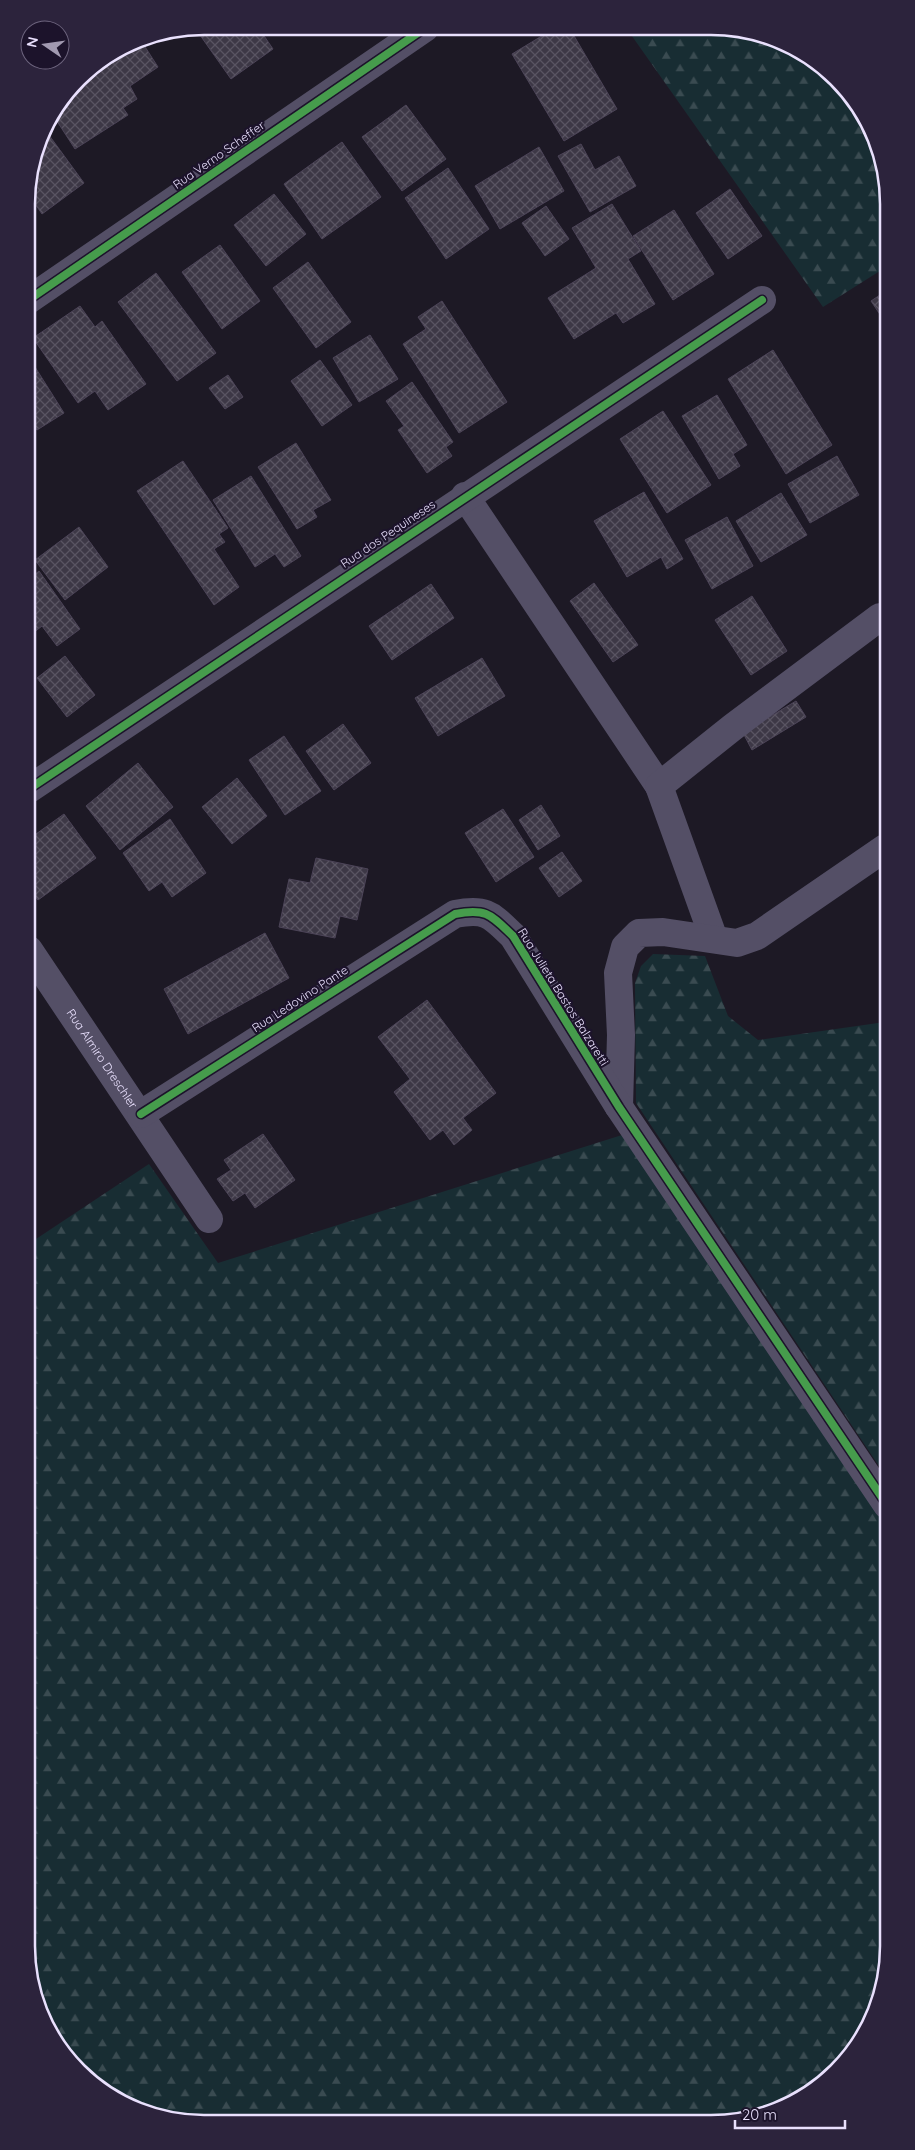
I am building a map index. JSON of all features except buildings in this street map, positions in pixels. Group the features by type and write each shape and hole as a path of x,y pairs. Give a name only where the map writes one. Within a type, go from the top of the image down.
{"street":[{"name":"Rua Verno Scheffer","path":"35,295 414,35"},
{"name":"Rua dos Pequineses","path":"35,784 465,496 762,300"},
{"path":"465,496 659,786 714,939"},
{"path":"659,786 733,727 880,617"},
{"path":"619,1108 621,1035 618,973 625,947 639,933 663,932 737,943 757,936 880,851"},
{"name":"Rua Julieta Bastos Balzaretti","path":"475,910 494,918 514,936 619,1108 880,1495"},
{"name":"Rua Ledovino Pante","path":"141,1114 455,914 475,910"},
{"name":"Rua Almiro Dreschler","path":"35,959 141,1114 209,1220"}],"green space":[{"path":"631,35 733,36 765,44 786,52 805,63 831,84 845,101 867,139 879,182 880,271 823,307"},
{"path":"653,954 705,956 728,1016 758,1040 880,1023 880,1468 636,1103 635,983 641,966"},
{"path":"622,1135 880,1512 879,1968 867,2011 857,2030 831,2066 805,2087 786,2098 755,2109 733,2114 711,2115 182,2114 150,2106 129,2098 110,2087 77,2057 63,2040 52,2021 41,1990 36,1968 35,1946 35,1240 149,1164 218,1263"}],"cycle path":[{"path":"35,296 415,35"},
{"path":"35,785 762,300"},
{"path":"141,1114 455,914 474,912 488,915 513,936 619,1107 880,1495"}]}
